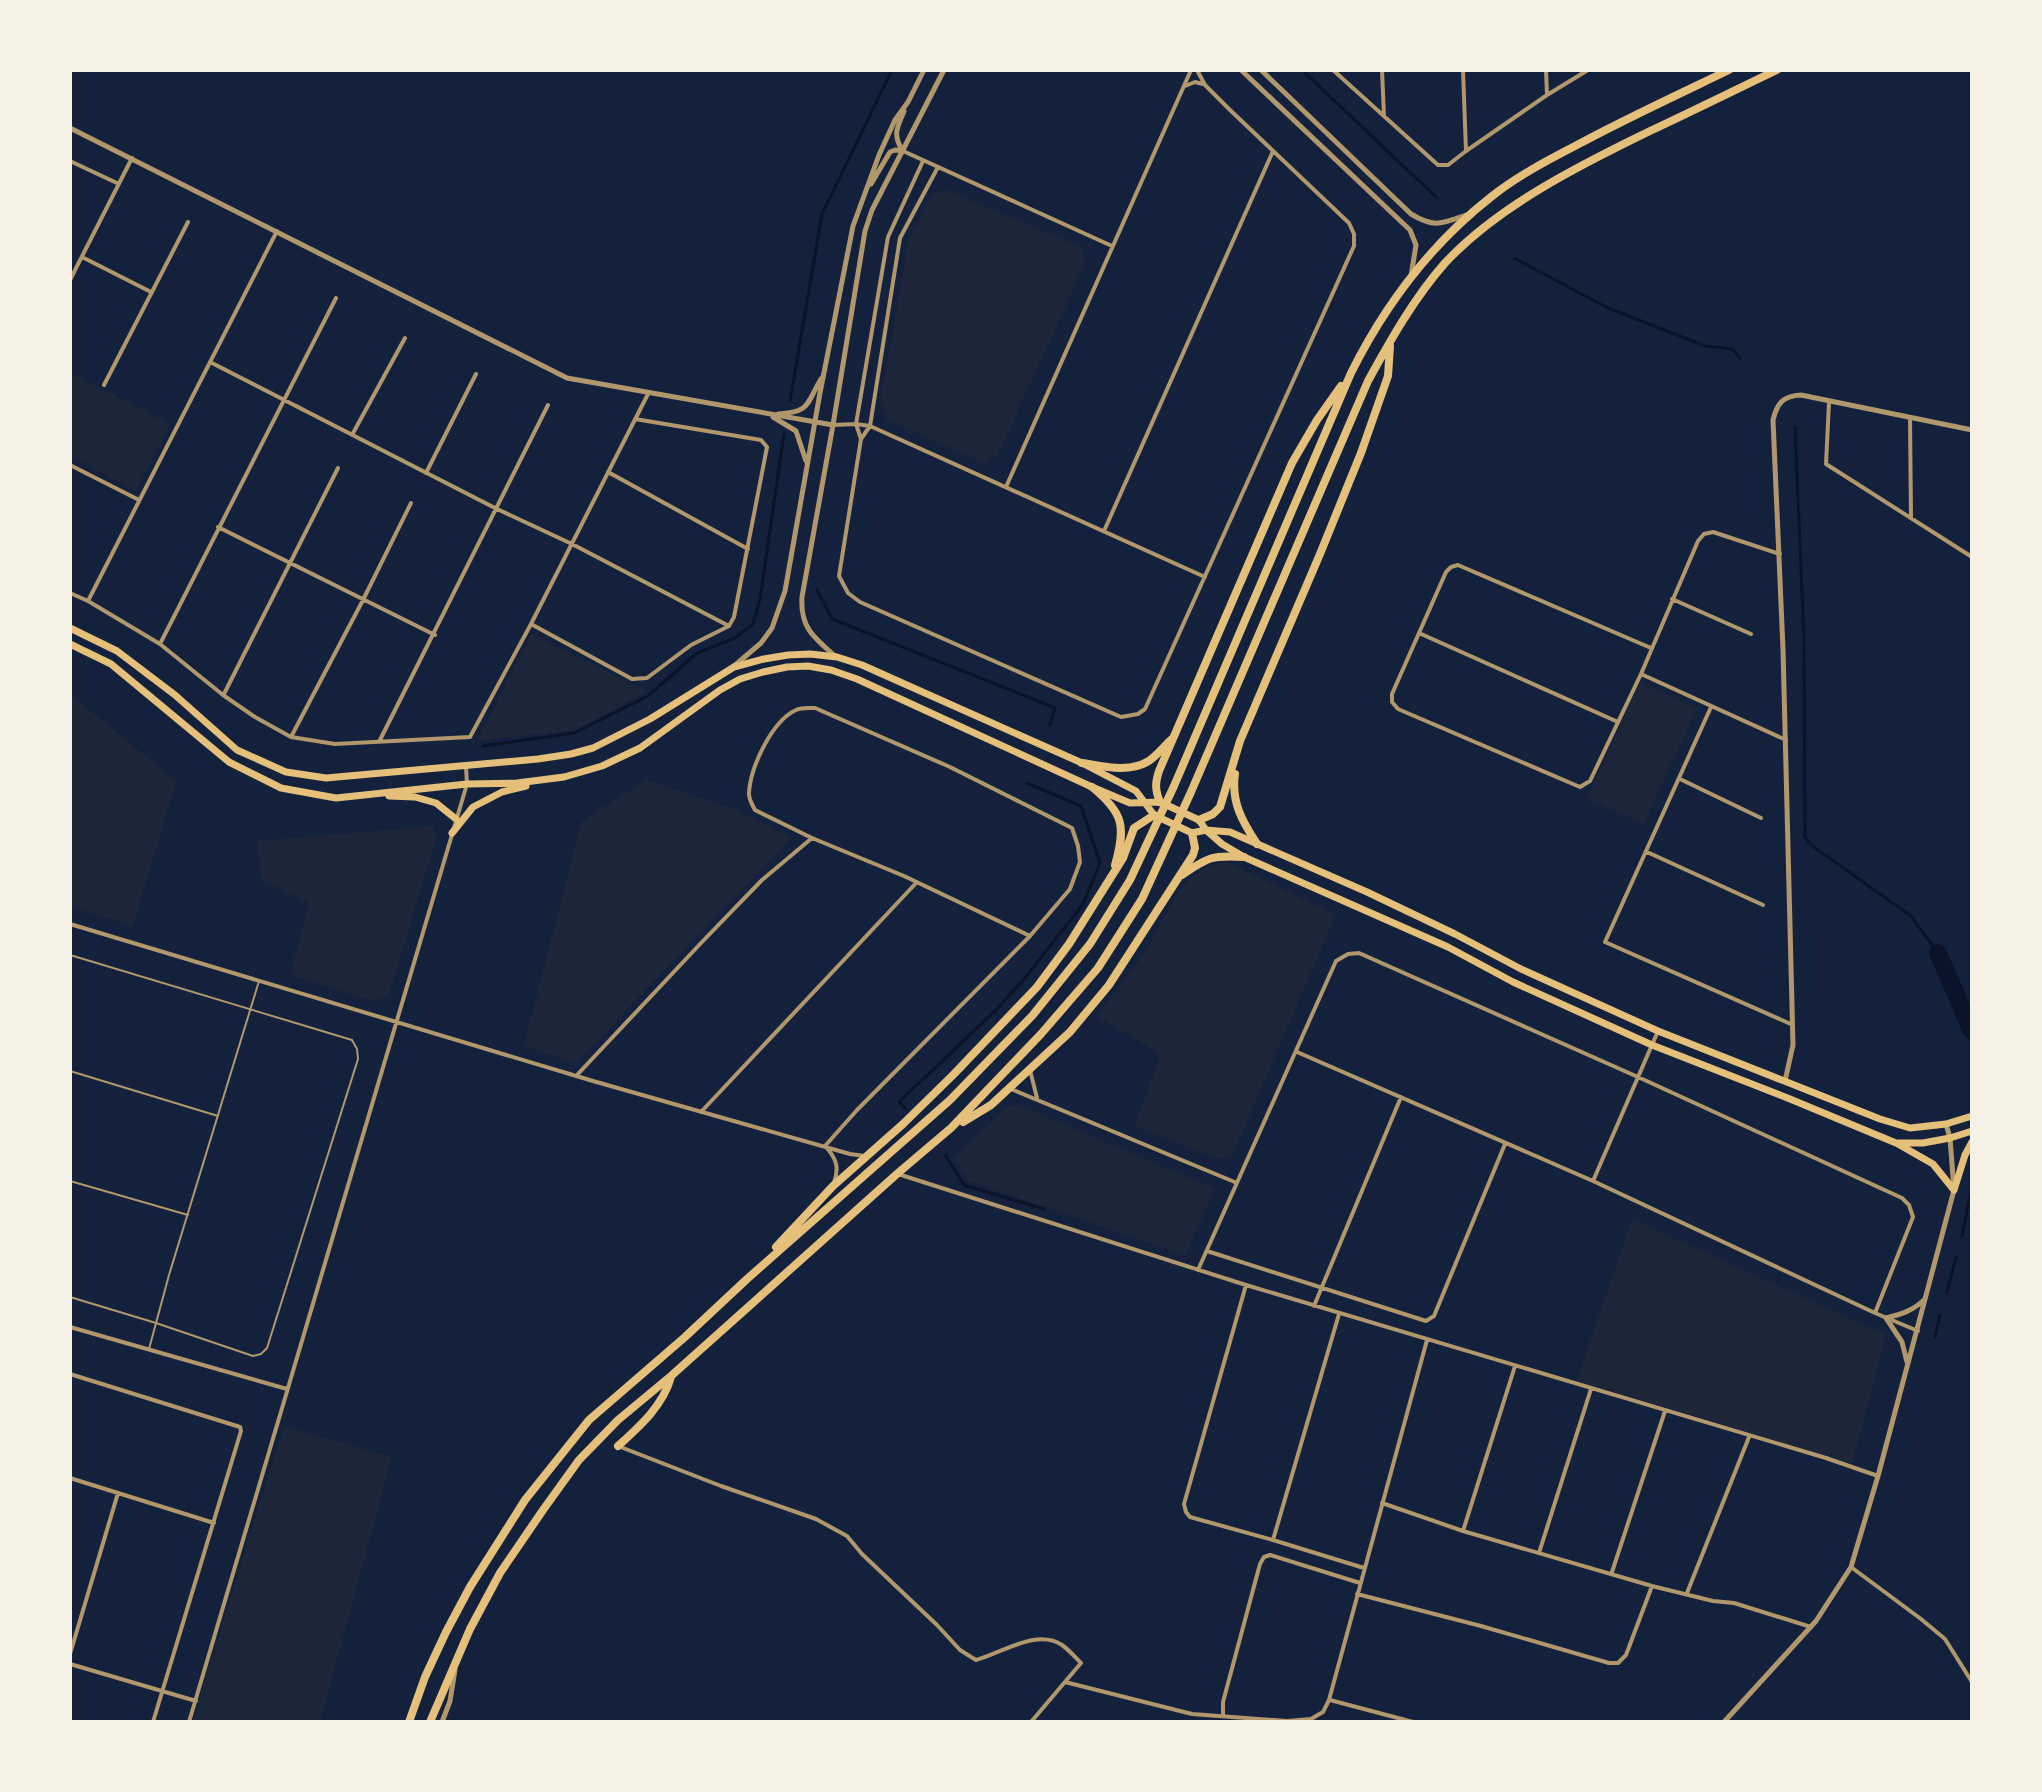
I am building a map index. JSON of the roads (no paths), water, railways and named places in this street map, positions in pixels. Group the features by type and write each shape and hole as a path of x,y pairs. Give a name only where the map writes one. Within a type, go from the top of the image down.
{"highway":[{"path":"409,1722 425,1677 470,1587 525,1500 589,1420 950,1100 1032,1016 1090,944 1130,880 1174,786 1351,373 1376,325 1411,277 1435,247 1492,196 1547,160 1729,70"},
{"path":"430,1722 470,1629 500,1573 579,1460 618,1420 951,1128 1041,1034 1098,968 1142,899 1368,381 1390,341 1446,262 1494,219 1548,184 1777,70"},
{"path":"1199,820 1220,807 1240,741 1361,453 1388,376 1390,341"},
{"path":"1160,802 1155,782 1247,564 1292,463 1317,420 1351,373"},
{"path":"1082,763 1112,768 1131,767 1147,762 1175,736"},
{"path":"1240,741 1233,785 1235,805 1257,844"},
{"path":"1092,787 1109,801 1122,829 1111,878"},
{"path":"747,1279 833,1186 954,1074 1037,987 1111,878 1123,858 1134,828 1154,815"},
{"path":"951,1128 991,1105 1033,1067 1070,1032 1109,985 1193,855 1192,833"},
{"path":"1178,878 1206,859 1220,855 1244,857"},
{"path":"618,1446 659,1405 671,1376"}],"main road":[{"path":"70,628 117,651 175,695 237,750 286,772 326,778 571,754 593,748 650,719 734,667 788,655 837,657 862,665 1082,763 1136,791 1154,815 1192,833 1206,830 1230,832 1367,892 1521,969 1658,1031 1910,1128 1946,1124 1972,1116"},
{"path":"70,644 111,664 229,762 281,788 336,798 564,777"},
{"path":"452,833 473,807 502,792 602,766 640,748 740,679 787,667 808,666 831,670 1130,803 1160,802 1199,820 1222,844 1244,857 1448,947 1513,982 1652,1045 1896,1143 1933,1164 1954,1190"},
{"path":"362,795 415,797 436,803 456,819"},
{"path":"1896,1143 1923,1143 1972,1131"},
{"path":"1954,1190 1972,1142"}],"street":[{"path":"903,151 896,132 924,70"},
{"path":"837,657 813,637 801,613 802,597 865,231 872,210 944,70"},
{"path":"938,167 900,238 870,426 861,439 839,576 848,593 860,602 1121,717 1130,717 1145,709 1354,246 1354,234 1349,223 1205,85 1194,70 1184,86 1006,487"},
{"path":"1241,70 1410,230 1416,245 1411,277"},
{"path":"1261,70 1411,214 1426,223 1443,224 1474,212"},
{"path":"1333,70 1438,165 1448,165 1588,70"},
{"path":"1382,70 1384,117"},
{"path":"1463,70 1466,151"},
{"path":"1546,70 1547,95"},
{"path":"1184,86 1195,82 1205,85"},
{"path":"734,667 761,643 772,628 785,591 814,422 853,226 879,155 895,120 908,102"},
{"path":"70,128 567,378 814,422 870,426 1205,577"},
{"path":"860,204 885,158 895,150 903,151 1113,246"},
{"path":"1104,531 1273,151"},
{"path":"70,280 132,158"},
{"path":"70,161 119,184"},
{"path":"861,439 856,424 888,237 923,161"},
{"path":"104,385 188,222"},
{"path":"88,601 277,231"},
{"path":"82,257 152,292"},
{"path":"160,644 336,298"},
{"path":"352,435 405,338"},
{"path":"210,362 729,626"},
{"path":"426,473 476,374"},
{"path":"769,414 795,413 803,409 823,375"},
{"path":"70,593 160,644 223,695 291,737 335,744 470,737 649,392"},
{"path":"1785,1081 1793,1045 1793,1025 1775,408 1781,400 1801,395 1972,430"},
{"path":"1829,402 1826,464 1972,557"},
{"path":"380,740 548,405"},
{"path":"769,414 796,431 807,466"},
{"path":"1910,418 1911,518"},
{"path":"531,624 632,679 641,679 647,678 691,645 729,626 734,617 767,447 765,443 635,419"},
{"path":"70,465 140,500"},
{"path":"223,695 338,468"},
{"path":"608,472 748,549"},
{"path":"291,737 411,503"},
{"path":"218,527 435,635"},
{"path":"1651,648 1458,565 1446,572 1392,694 1392,702 1398,709 1580,787 1590,781 1641,674 1698,541 1704,534 1713,532 1780,554"},
{"path":"1672,599 1751,634"},
{"path":"1419,633 1618,722"},
{"path":"1641,674 1786,740"},
{"path":"1711,707 1605,942 1793,1025"},
{"path":"825,1146 1030,936 1070,889 1080,862 1072,828 950,767 815,708 799,708 781,719 754,768 748,795 755,810 1030,936"},
{"path":"189,1722 467,784 466,765"},
{"path":"1680,779 1761,818"},
{"path":"577,1075 762,880 812,838"},
{"path":"1647,852 1763,905"},
{"path":"701,1112 917,882"},
{"path":"70,924 701,1112 867,1157"},
{"path":"1198,1270 1336,961 1348,954 1359,953 1902,1198 1909,1205 1913,1217 1875,1313"},
{"path":"1593,1181 1658,1031"},
{"path":"1297,1052 1593,1181 1918,1331"},
{"path":"1033,1067 1037,1098"},
{"path":"1009,1088 1237,1183"},
{"path":"1314,1306 1401,1097"},
{"path":"1724,1722 1811,1627 1851,1567 1918,1331 1954,1190 1946,1124"},
{"path":"1206,1250 1426,1321 1434,1316 1505,1144"},
{"path":"825,1146 835,1158 837,1167 833,1186"},
{"path":"898,1173 1339,1314 1878,1476"},
{"path":"1246,1285 1184,1504 1186,1512 1190,1517 1364,1568"},
{"path":"1886,1318 1914,1309 1926,1298"},
{"path":"1273,1540 1339,1314"},
{"path":"1886,1318 1902,1342 1907,1363"},
{"path":"70,1327 287,1389"},
{"path":"1065,1682 1192,1714 1287,1721 1311,1719 1323,1712 1329,1700 1427,1340"},
{"path":"1463,1531 1515,1366"},
{"path":"70,1374 240,1427 241,1435 153,1722"},
{"path":"1539,1553 1591,1389"},
{"path":"1611,1573 1665,1411"},
{"path":"1687,1593 1749,1437"},
{"path":"618,1446 816,1519 847,1536 960,1650 976,1660 1028,1640 1043,1639 1062,1645 1081,1663 1031,1722"},
{"path":"70,1478 214,1523"},
{"path":"70,1654 118,1493"},
{"path":"1382,1503 1463,1531 1652,1586 1734,1603 1811,1627"},
{"path":"1223,1716 1223,1702 1264,1557 1270,1555 1360,1583"},
{"path":"1851,1567 1945,1639 1972,1682"},
{"path":"1357,1594 1618,1663 1626,1655 1652,1586"},
{"path":"442,1722 450,1701 456,1661"},
{"path":"70,1664 196,1701"},
{"path":"1329,1700 1413,1722"}],"lane":[{"path":"70,955 352,1040 358,1059 267,1348 261,1354 253,1356 70,1297"},
{"path":"149,1349 260,980"},
{"path":"70,1071 218,1116"},
{"path":"70,1181 188,1215"}],"waterway":[{"path":"790,401 822,214 892,70"},
{"path":"1302,70 1437,198"},
{"path":"1514,258 1606,307 1705,346 1732,349 1740,358"},
{"path":"1795,427 1804,639 1805,837 1811,845 1911,916 1938,953"},
{"path":"483,746 574,733 648,696 697,653 735,638 753,624 760,599 784,434"},
{"path":"817,590 832,619 1055,708 1050,725"},
{"path":"906,1109 899,1102 996,1010 1024,979 1083,904 1100,863 1081,806 1027,783"},
{"path":"1938,953 1972,1031"},
{"path":"945,1155 964,1185 1044,1209"},
{"path":"1962,1236 1972,1186"},
{"path":"1947,1292 1956,1257"},
{"path":"1935,1337 1940,1315"}]}
